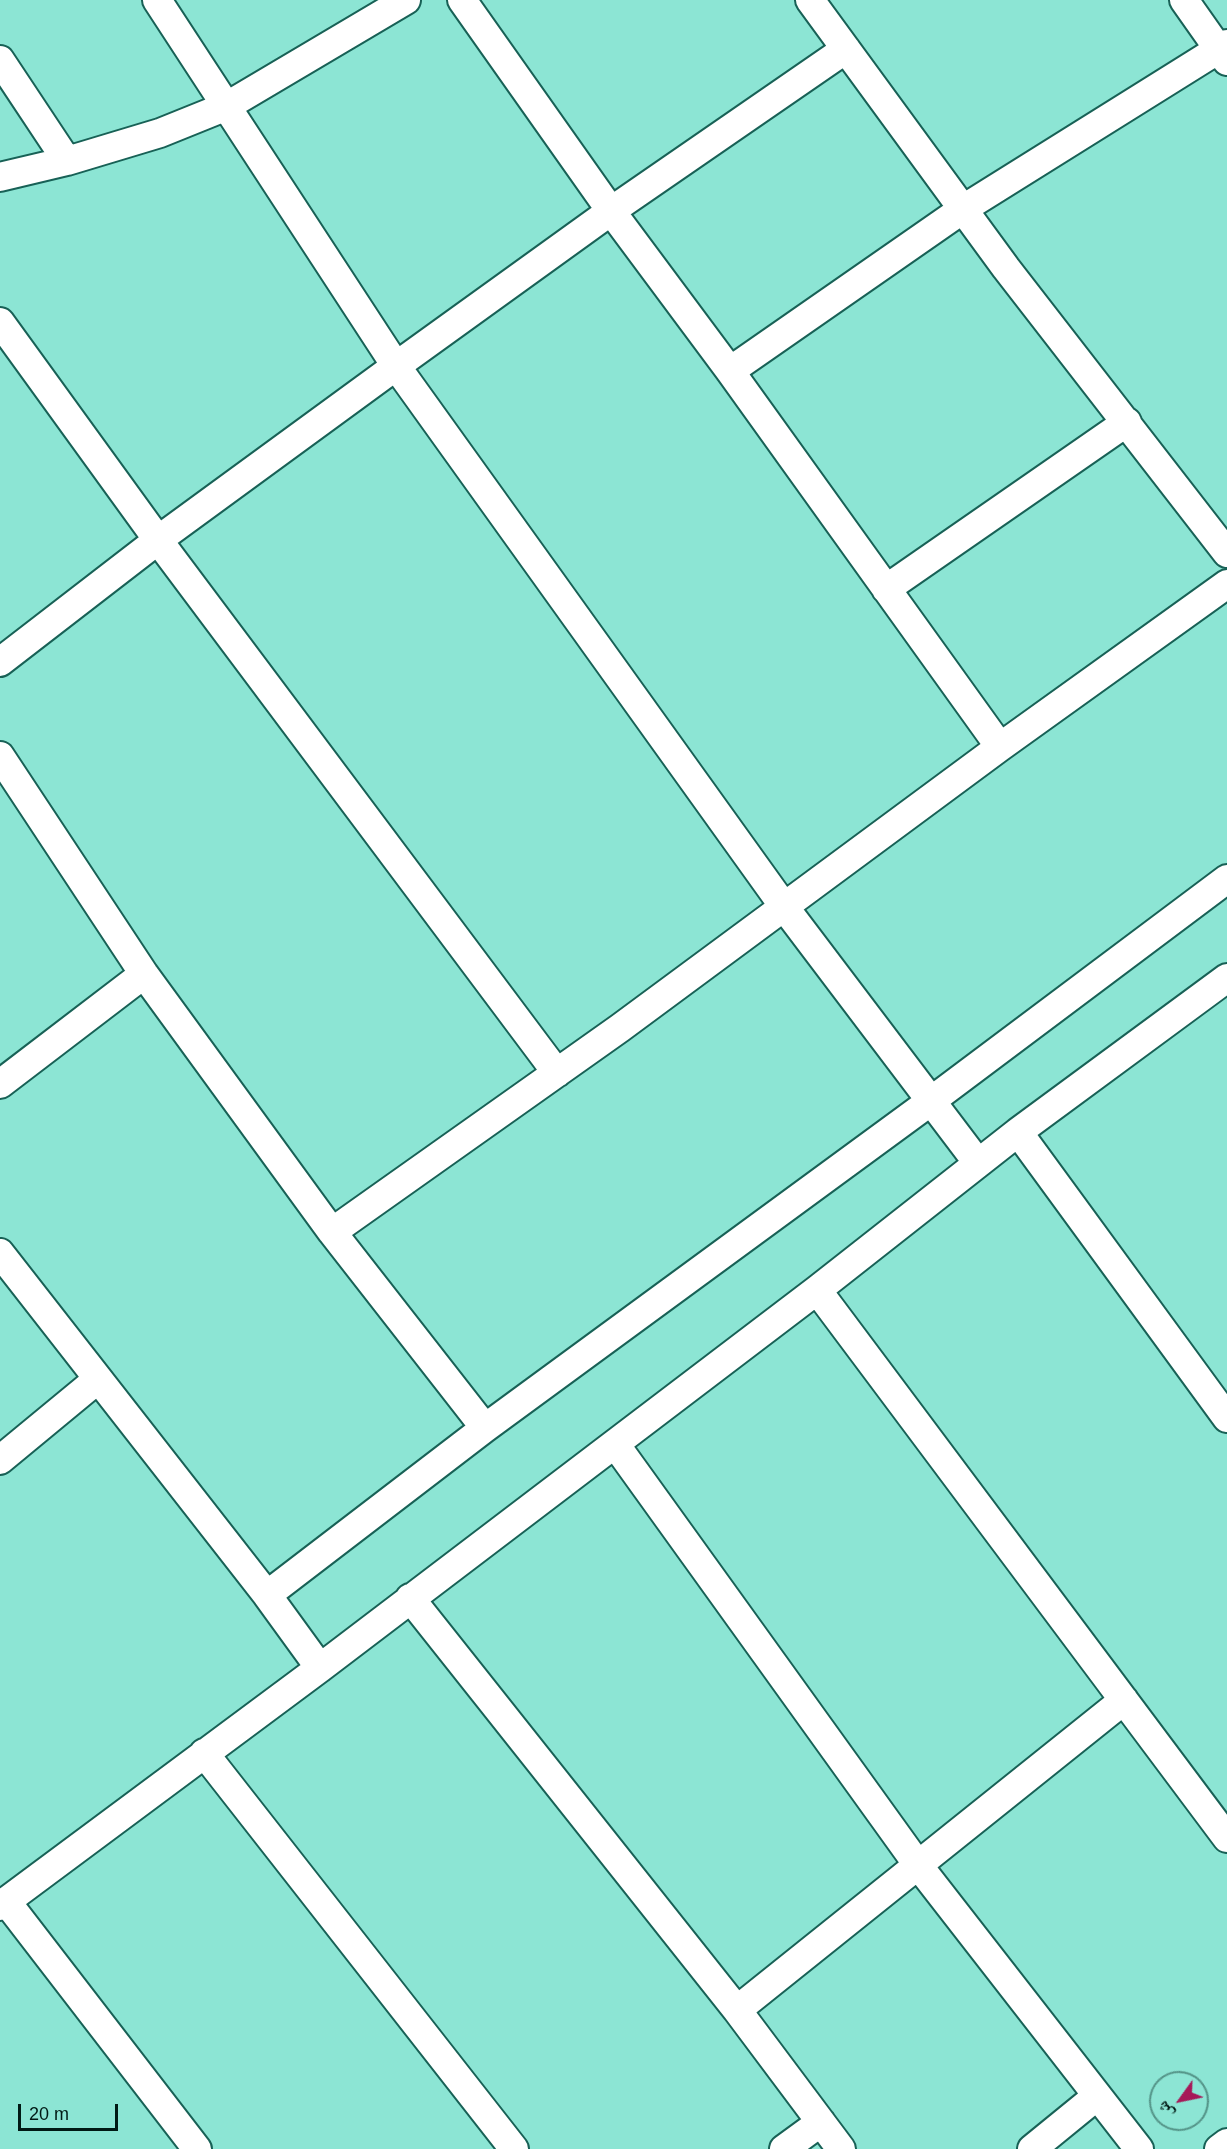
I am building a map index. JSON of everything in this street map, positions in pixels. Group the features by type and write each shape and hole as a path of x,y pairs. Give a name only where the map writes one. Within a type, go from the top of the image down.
{"street":[{"path":"157,0 396,366 785,908 978,1163"},
{"path":"0,177 68,161 160,133 227,106 406,0"},
{"path":"462,0 611,211 730,371 1000,747"},
{"path":"810,0 1006,268 1227,553"},
{"path":"730,371 963,209 1224,52 1184,0"},
{"path":"0,662 159,540 396,366 611,211 846,49"},
{"path":"0,60 68,161"},
{"path":"0,322 159,540 557,1073"},
{"path":"885,589 1127,422"},
{"path":"332,1232 785,908 1000,747 1227,584"},
{"path":"0,756 144,974 332,1232 485,1428"},
{"path":"267,1595 485,1428 931,1101 1227,879"},
{"path":"0,1084 144,974"},
{"path":"197,2149 3,1903 320,1668 615,1444 817,1290 1018,1132 1222,993"},
{"path":"1018,1132 1227,1418"},
{"path":"0,1253 267,1595 320,1668"},
{"path":"817,1290 1124,1700 1225,1830"},
{"path":"0,1460 98,1379"},
{"path":"615,1444 918,1864 1139,2149"},
{"path":"411,1598 737,2010 841,2149"},
{"path":"737,2010 1124,1700"},
{"path":"204,1753 514,2149"},
{"path":"1032,2149 1096,2096"},
{"path":"784,2149 821,2122"},
{"path":"1219,2149 1227,2143"}]}
